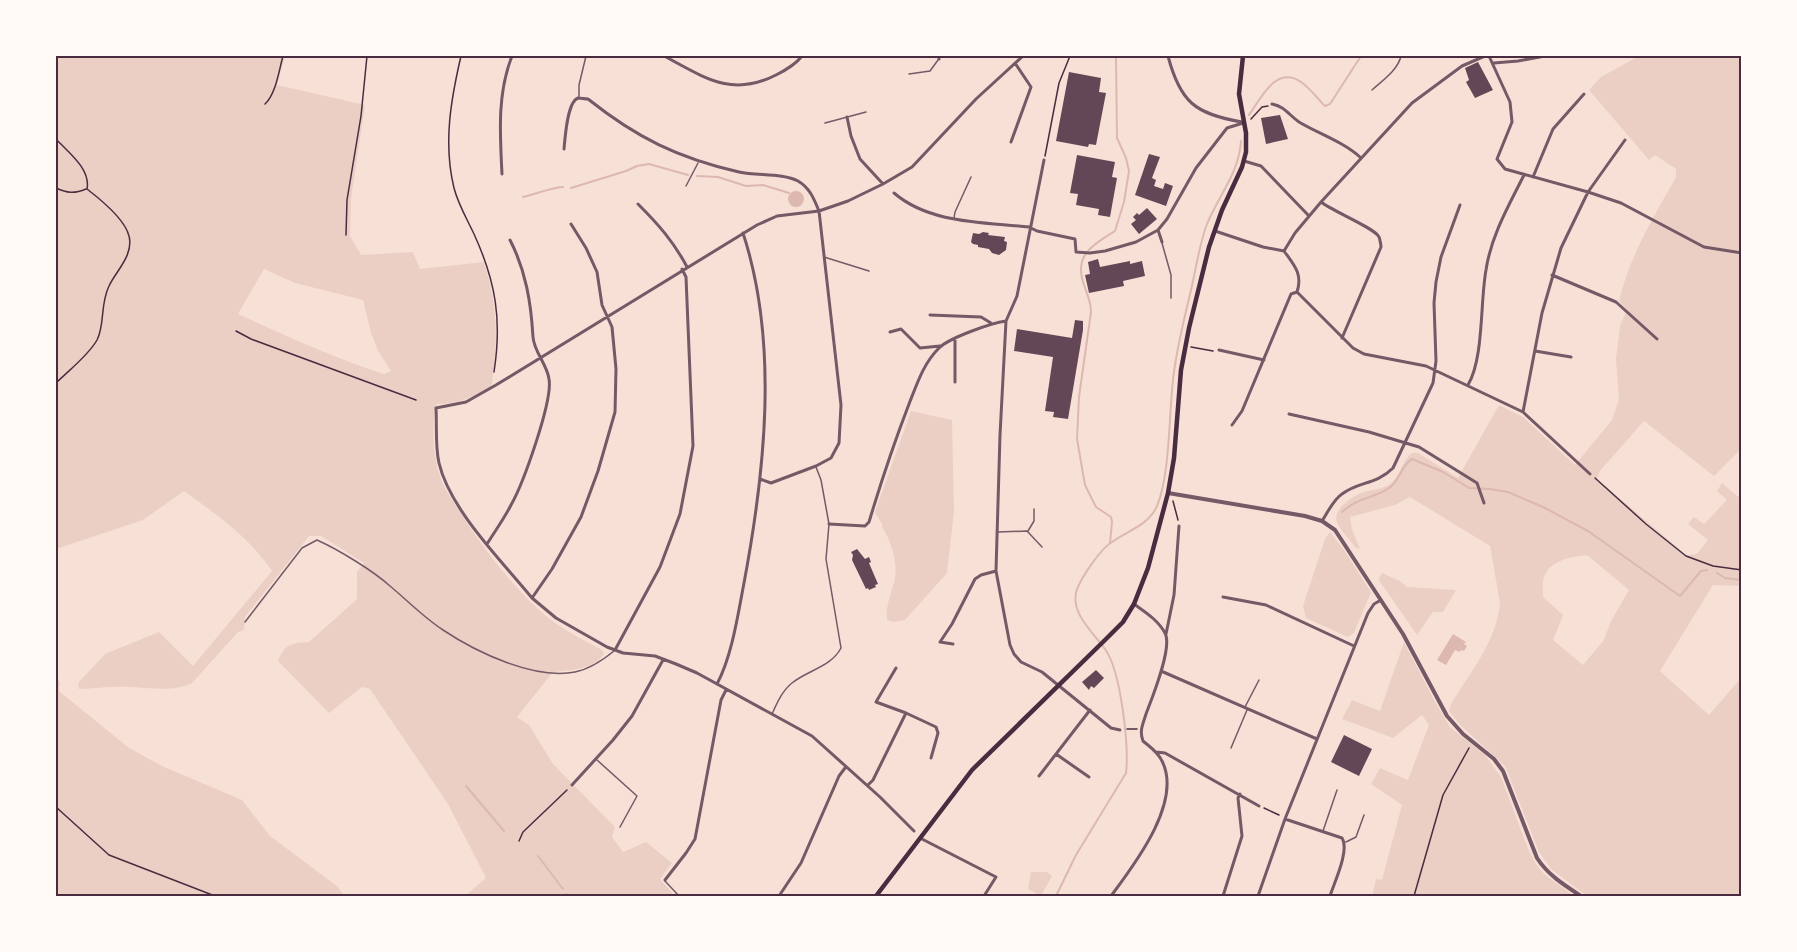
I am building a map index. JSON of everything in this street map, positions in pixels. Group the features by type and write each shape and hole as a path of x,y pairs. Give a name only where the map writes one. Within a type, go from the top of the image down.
{"main road":[{"path":"876,897 972,770 1123,622 1134,604 1148,568 1168,493 1174,458 1185,345 1200,281 1215,231 1244,161 1246,142 1239,94 1243,56"}],"street":[{"path":"502,174 501,101 507,68 512,56"},
{"path":"664,56 704,77 737,86 766,80 784,71 802,56"},
{"path":"914,831 812,736 697,673 655,656 615,650 556,618 532,598 457,504 443,477 438,461 436,408 466,402 757,225 777,216 819,211 848,201 912,167 976,99 1023,56"},
{"path":"1168,56 1181,93 1191,102 1222,119 1243,123"},
{"path":"1284,251 1321,202 1412,102 1462,66 1487,56 1494,63 1510,102 1512,122 1497,159 1505,169 1621,203 1704,247 1742,253"},
{"path":"1494,63 1518,62 1545,56"},
{"path":"1011,142 1031,87 1015,63"},
{"path":"1533,177 1553,129 1584,94"},
{"path":"564,150 570,108 574,100 588,99 616,122 698,162 747,174 798,181 810,191 819,211 841,405 839,443 831,458 816,466 771,483 760,479"},
{"path":"1272,105 1279,105 1299,121 1361,158"},
{"path":"847,117 860,159 883,184"},
{"path":"894,193 914,206 931,213 954,219 1029,227 1037,231 1075,239 1077,252 1105,251 1136,242 1158,230 1167,219 1196,168 1227,128 1243,123"},
{"path":"1523,412 1552,275 1561,249 1588,192 1625,140"},
{"path":"1044,160 1017,296 1006,321 996,571 1010,645 1014,654 1021,662 1042,672 1111,728 1120,730"},
{"path":"1244,161 1261,166 1309,216"},
{"path":"1468,386 1472,379 1478,349 1490,251 1524,175"},
{"path":"1321,202 1331,210 1374,231 1380,238 1381,247 1342,338"},
{"path":"638,204 672,241 687,267"},
{"path":"1322,521 1342,493 1384,477 1393,468 1432,383 1436,282 1441,257 1460,205"},
{"path":"532,598 552,569 581,517 598,471 615,412 616,369 612,327 602,305 597,273 586,248 571,224"},
{"path":"1158,230 1162,242"},
{"path":"1215,231 1263,247 1284,251 1298,269 1300,285 1297,292 1291,294 1242,411 1232,425"},
{"path":"717,684 738,614 760,479 765,429 764,352 756,288 743,233"},
{"path":"487,544 512,504 547,404 550,381 546,366 533,339 530,298 510,240"},
{"path":"615,650 660,567 680,514 693,446 686,277 682,269"},
{"path":"1552,275 1616,302 1657,339"},
{"path":"1297,292 1353,348 1364,354 1426,366 1434,372 1523,412 1590,474"},
{"path":"930,315 981,317 991,323"},
{"path":"890,332 901,329 920,348 941,346 991,323 1006,321"},
{"path":"954,382 955,340"},
{"path":"829,524 866,526 869,522 921,373 941,346"},
{"path":"1217,351 1264,360"},
{"path":"1535,351 1571,357"},
{"path":"1289,414 1406,441 1444,460 1477,483 1484,502"},
{"path":"1168,493 1305,516 1322,521 1335,530 1403,634 1447,716 1472,742 1494,759 1503,771 1542,866 1581,897"},
{"path":"1111,897 1138,859 1165,801 1167,776 1163,762 1156,752 1143,741 1141,730 1161,671 1167,644 1166,634 1174,595 1179,526"},
{"path":"953,644 940,642 975,579 996,571"},
{"path":"1223,597 1266,605 1354,646"},
{"path":"1258,897 1285,819 1368,612 1374,604 1381,600"},
{"path":"1134,604 1151,616 1166,634"},
{"path":"572,785 632,716 663,660"},
{"path":"896,668 876,702 906,713 937,729 931,758"},
{"path":"1161,671 1317,739"},
{"path":"664,880 686,854 695,839 721,699 726,690"},
{"path":"1039,776 1090,710"},
{"path":"868,786 906,713"},
{"path":"1156,752 1165,753 1260,806"},
{"path":"1056,753 1089,777"},
{"path":"779,897 801,863 845,767"},
{"path":"1223,897 1242,836 1238,798 1240,794"},
{"path":"1285,819 1342,838 1345,843 1345,854 1330,897"},
{"path":"920,838 996,877 984,897"}],"lane":[{"path":"579,98 578,92 586,56"},
{"path":"1372,90 1393,70 1401,56"},
{"path":"909,74 930,72 939,57"},
{"path":"825,123 866,112"},
{"path":"686,186 698,162"},
{"path":"954,219 971,177"},
{"path":"1162,242 1171,275 1171,298"},
{"path":"823,257 869,271"},
{"path":"771,715 779,699 791,684 835,658 841,648 826,559 829,524 821,480 816,466"},
{"path":"1027,531 1034,521 1034,509"},
{"path":"997,532 1027,531 1042,547"},
{"path":"245,622 302,548 317,540 373,573 444,631 483,652 516,665 538,672 555,674 575,672 588,668 615,650"},
{"path":"1231,748 1259,680"},
{"path":"596,759 637,796 620,827"},
{"path":"1323,832 1337,790"},
{"path":"1345,843 1356,837 1364,815"},
{"path":"664,880 679,897"}],"path":[{"path":"265,104 273,91 283,56"},
{"path":"346,235 347,200 361,116 367,56"},
{"path":"460,56 449,113 451,174 458,201 486,262 497,307 499,330 494,372"},
{"path":"1044,160 1059,83 1070,56"},
{"path":"1243,123 1250,120 1262,107 1272,105"},
{"path":"56,140 79,163 86,175 87,189"},
{"path":"56,188 76,194 87,189"},
{"path":"56,383 98,338 102,303 108,287 130,251 129,235 116,215 87,189"},
{"path":"236,331 251,339 416,400"},
{"path":"1185,345 1217,351"},
{"path":"1590,474 1646,525 1686,556 1713,566 1742,570"},
{"path":"1168,493 1177,513 1179,526"},
{"path":"1414,897 1443,795 1460,760 1472,742"},
{"path":"519,841 523,832 572,785"},
{"path":"1260,806 1285,819"},
{"path":"56,807 109,855 215,897"}],"shaded area":[{"path":"56,56 285,56 277,85 365,105 351,199 350,236 361,255 413,252 420,269 484,262 496,322 492,383 491,387 471,397 451,403 437,404 433,430 438,468 446,490 468,525 515,586 552,620 602,650 604,654 588,666 553,672 517,717 529,725 553,764 615,827 612,837 623,852 646,842 672,863 660,879 675,896 465,896 486,878 448,804 370,689 362,687 329,713 278,661 286,648 293,644 309,642 357,599 357,572 364,563 321,536 309,536 245,617 244,630 238,632 192,683 169,689 121,687 79,689 78,683 105,654 159,632 193,666 272,571 263,559 232,527 184,491 143,520 56,549","holes":["264,269 295,283 363,300 378,351 391,371 384,374 347,361 238,314"]},
{"path":"1639,56 1741,56 1741,449 1714,476 1644,421 1600,471 1597,479 1686,555 1697,554 1708,540 1688,524 1694,517 1704,524 1727,500 1717,491 1722,483 1741,499 1741,586 1713,585 1660,671 1709,715 1741,678 1741,896 1587,896 1551,869 1539,852 1505,766 1460,725 1449,711 1488,643 1498,617 1500,603 1490,546 1410,497 1395,505 1350,517 1360,549 1356,548 1344,534 1336,519 1340,509 1348,500 1391,483 1412,453 1418,453 1458,478 1499,405 1523,417 1575,465 1612,420 1619,399 1616,359 1620,326 1627,310 1619,301 1629,268 1676,177 1676,169 1655,155 1649,160 1589,90 1601,77","holes":["1587,555 1629,590 1611,621 1604,640 1583,665 1553,640 1563,615 1543,597 1543,584 1547,571 1556,563 1568,558"]},
{"path":"796,191 802,193 804,199 802,205 796,207 790,205 788,199 790,193"},
{"path":"911,411 952,420 954,511 947,573 905,620 893,622 887,620 887,615 895,576 895,561 882,524 875,512"},
{"path":"1330,532 1371,592 1354,633 1348,637 1306,618 1303,606 1325,539"},
{"path":"1382,573 1400,581 1407,587 1456,590 1443,612 1433,612 1417,635 1378,579"},
{"path":"1453,634 1466,642 1464,644 1467,646 1464,651 1455,650 1446,665 1437,660"},
{"path":"1404,642 1450,727 1485,755 1501,777 1536,864 1544,874 1574,896 1372,896 1376,879 1382,880 1402,805 1371,784 1380,768 1408,780 1429,725 1422,715 1393,738 1342,719 1352,700 1380,711"},
{"path":"56,676 60,683 59,691 129,748 162,766 242,800 270,836 338,887 344,896 56,896"},
{"path":"1031,872 1047,872 1052,876 1041,896 1028,889"}],"building":[{"path":"1478,62 1493,90 1475,98 1466,82 1469,80 1465,68"},
{"path":"1069,72 1101,78 1099,92 1106,93 1096,145 1089,144 1088,147 1056,141"},
{"path":"1280,115 1288,139 1266,144 1261,118"},
{"path":"1149,154 1160,157 1152,178 1156,180 1154,186 1163,189 1165,183 1173,186 1166,206 1135,195"},
{"path":"1077,155 1115,162 1112,177 1117,178 1110,217 1098,215 1099,209 1076,205 1078,194 1070,193"},
{"path":"1147,208 1157,219 1139,234 1131,224 1136,220 1133,217"},
{"path":"973,233 989,233 988,235 1005,237 1006,250 999,255 971,242"},
{"path":"1098,259 1100,267 1142,261 1145,276 1123,281 1124,286 1089,293 1085,275 1090,274 1088,262"},
{"path":"1075,320 1083,321 1083,330 1068,419 1053,417 1054,412 1045,411 1053,357 1014,351 1017,329 1072,338"},
{"path":"857,549 865,559 869,557 871,562 869,563 878,584 869,590 866,589 852,560 851,552"},
{"path":"1096,670 1104,678 1094,688 1091,686 1089,690 1082,682"},
{"path":"1344,735 1372,749 1359,776 1331,762"}],"waterway":[{"path":"1110,543 1111,517 1096,507 1085,485 1077,439 1079,397 1091,312 1090,301 1081,275 1081,266 1087,252 1115,231 1124,202 1129,171 1117,138 1116,56"},
{"path":"1249,115 1270,86 1284,78 1292,78 1301,82 1325,106 1330,104 1361,56"},
{"path":"1056,896 1076,855 1126,773 1127,761 1123,709 1111,659 1079,614 1075,598 1077,589 1102,551 1143,523 1157,506 1167,461 1172,394 1180,335 1207,224 1237,163 1241,141"},
{"path":"571,188 649,164 688,175"},
{"path":"697,176 718,177 746,186 763,185 789,193"},
{"path":"523,197 563,187"},
{"path":"1342,512 1354,503 1393,485 1405,465 1412,459 1443,472 1469,488 1508,492 1543,507 1588,531 1680,596 1701,571 1707,570"},
{"path":"1717,573 1725,578 1742,580"},
{"path":"466,786 504,831"},
{"path":"538,856 563,889"}]}
